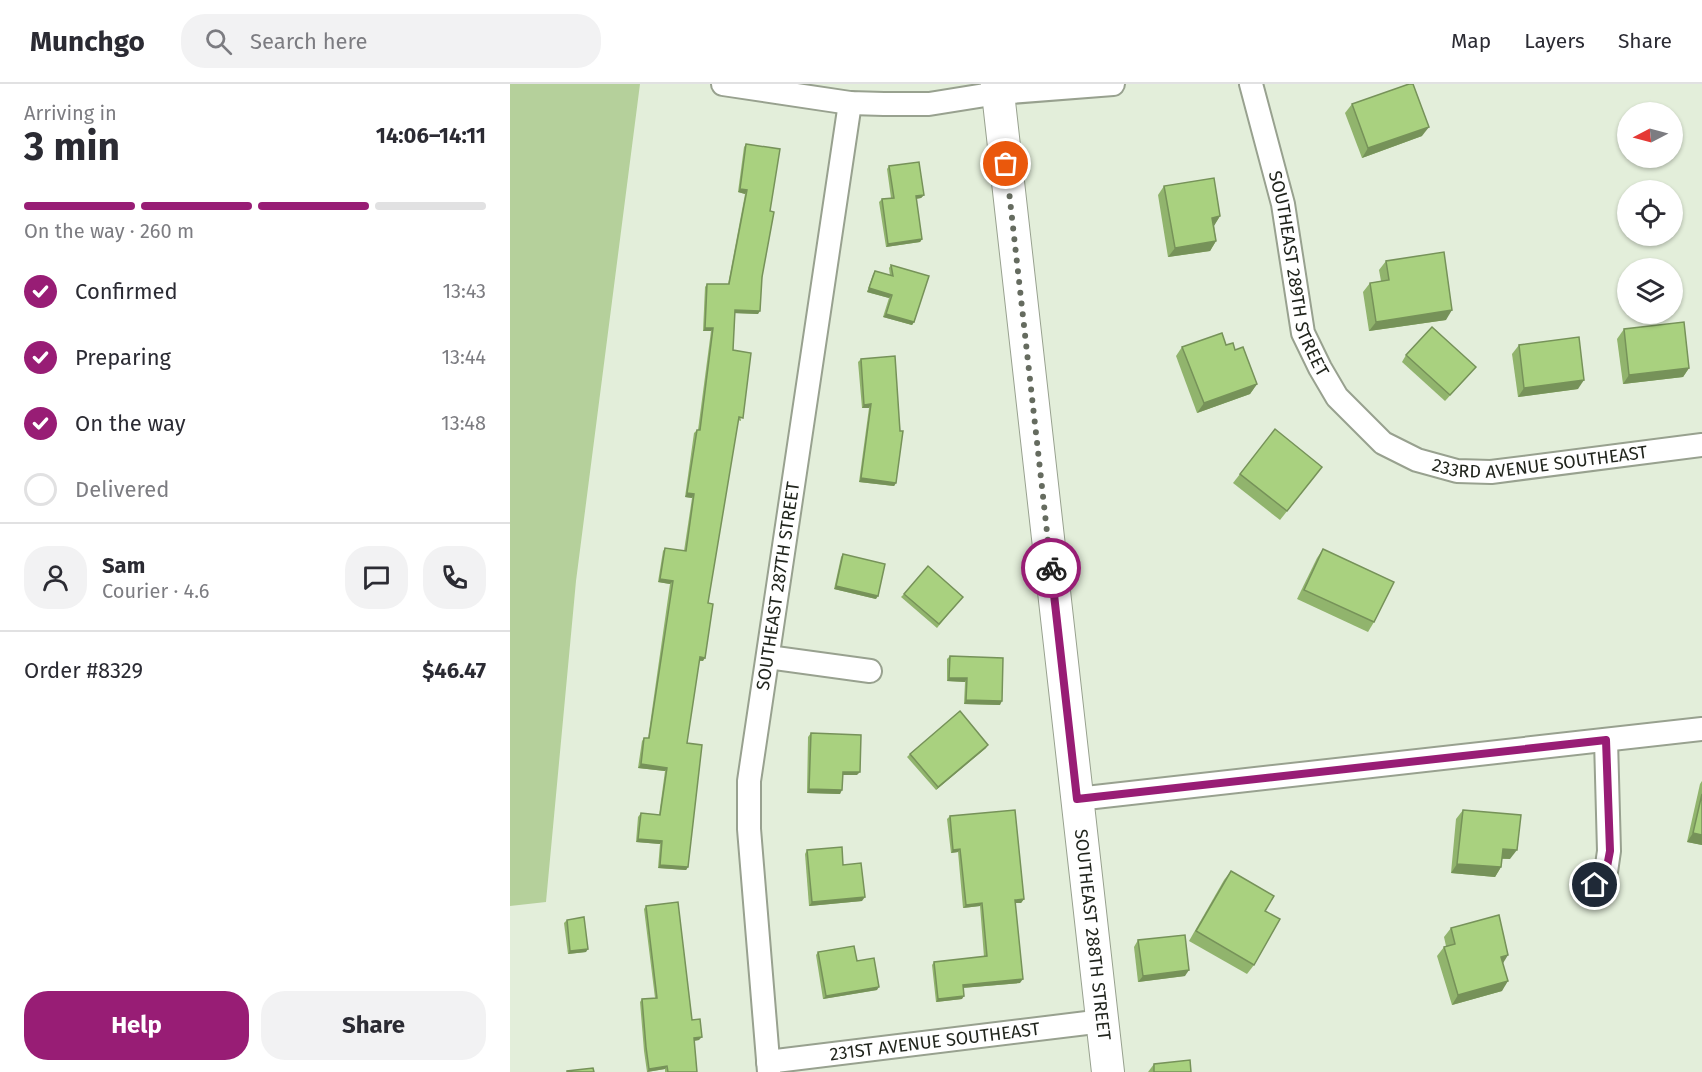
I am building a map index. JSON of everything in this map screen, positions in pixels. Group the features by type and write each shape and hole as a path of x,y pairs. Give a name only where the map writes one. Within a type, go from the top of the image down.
{"street":[{"path":"723,84 850,103 929,104 998,89 1113,84"},
{"name":"SOUTHEAST 289TH STREET","path":"1251,84 1283,204 1303,333 1337,397 1383,443"},
{"name":"SOUTHEAST 288TH STREET","path":"998,89 1108,1072"},
{"name":"SOUTHEAST 287TH STREET","path":"768,1067 749,829 749,781 850,103"},
{"name":"233RD AVENUE SOUTHEAST","path":"1383,443 1417,460 1437,466 1457,471 1491,472 1702,445"},
{"path":"768,657 870,671"},
{"path":"1077,799 1702,729"},
{"path":"1595,885 1606,872 1610,851 1606,740"},
{"name":"231ST AVENUE SOUTHEAST","path":"768,1067 1103,1021"}],"green space":[{"path":"510,84 640,84 576,581 546,902 510,906"}],"building":[{"path":"1413,84 1429,127 1368,148 1352,104"},
{"path":"746,144 780,149 770,211 774,212 762,277 760,311 735,310 733,350 751,353 743,418 739,417 708,603 713,604 705,658 700,657 687,743 702,745 688,867 660,865 662,841 638,839 641,813 660,815 667,768 641,764 644,738 649,738 673,581 660,579 665,548 686,551 694,494 687,493 697,430 700,430 713,328 705,328 707,284 729,284 747,190 740,189"},
{"path":"919,162 924,195 916,196 922,239 888,244 882,199 894,198 889,166"},
{"path":"1214,178 1220,216 1212,218 1216,241 1175,248 1164,186"},
{"path":"1444,252 1452,310 1376,322 1370,283 1389,280 1386,261"},
{"path":"891,265 929,276 914,322 886,314 892,295 869,288 875,271 893,276"},
{"path":"1683,322 1689,368 1629,375 1624,329 1683,324"},
{"path":"1432,327 1476,367 1450,395 1406,355"},
{"path":"1222,333 1226,345 1233,343 1235,350 1243,347 1257,384 1204,403 1182,347"},
{"path":"1579,337 1584,380 1524,388 1519,345"},
{"path":"895,356 900,431 903,431 896,483 861,478 871,404 864,405 861,359"},
{"path":"1275,429 1322,467 1287,511 1240,474"},
{"path":"1323,549 1394,582 1374,622 1304,590"},
{"path":"843,554 885,564 878,596 836,586"},
{"path":"928,566 963,597 939,624 904,594"},
{"path":"950,656 1003,658 1002,701 966,700 967,678 949,678"},
{"path":"960,711 988,745 938,787 910,754"},
{"path":"811,733 861,735 860,772 843,772 842,790 809,789"},
{"path":"1702,794 1702,835 1693,833"},
{"path":"1015,810 1024,899 1015,900 1023,979 963,985 964,996 938,999 934,962 987,956 982,903 966,905 960,849 953,850 950,816"},
{"path":"1463,810 1521,815 1517,850 1503,849 1501,867 1457,864"},
{"path":"842,847 843,865 861,863 865,897 812,902 807,850"},
{"path":"1231,871 1274,896 1265,911 1280,919 1254,965 1196,931"},
{"path":"678,902 692,1020 700,1019 702,1037 694,1038 697,1072 668,1072 667,1066 649,1069 646,1047 642,999 657,998 646,906"},
{"path":"1499,915 1508,955 1501,957 1508,981 1458,995 1444,947 1455,944 1451,928"},
{"path":"584,917 588,949 570,951 567,920"},
{"path":"1185,935 1189,970 1143,976 1138,940"},
{"path":"854,946 857,961 874,958 879,987 826,996 818,952"},
{"path":"1190,1060 1191,1072 1154,1072 1154,1064"},
{"path":"593,1068 594,1072 567,1072 567,1071"}],"way so far":[{"path":"1006,164 1051,568"}],"route":[{"path":"1051,568 1077,799 1606,740 1610,851 1606,872 1595,885"}]}
